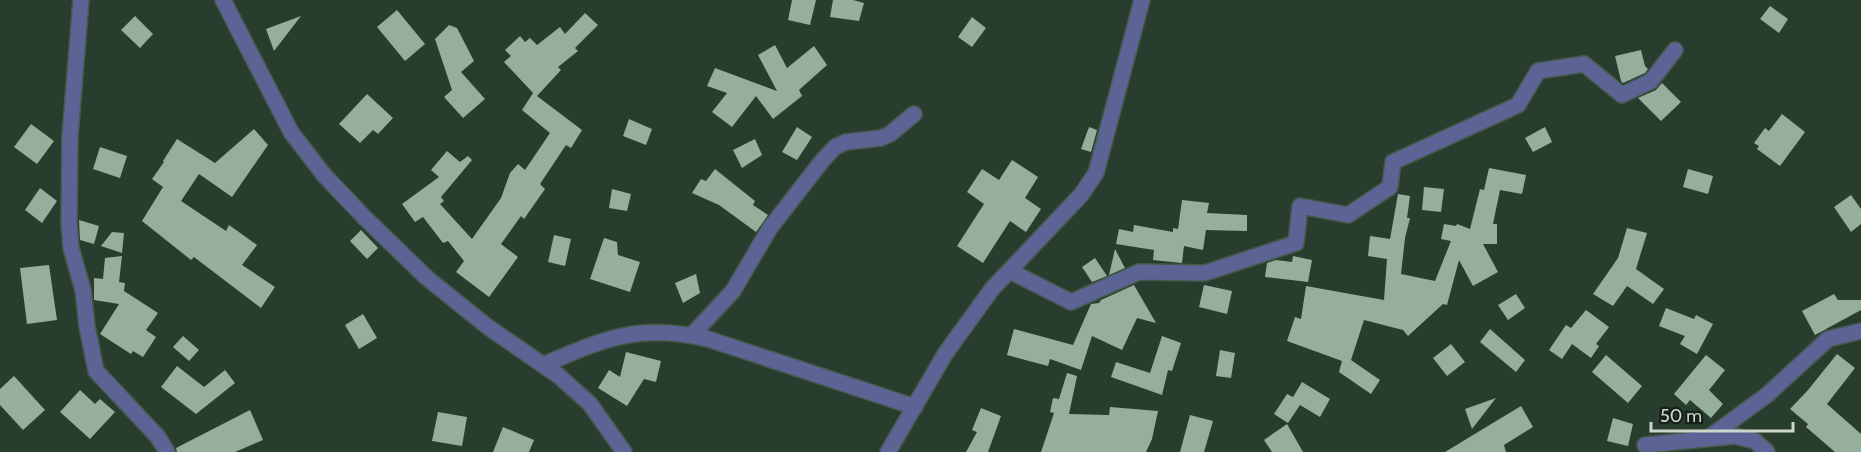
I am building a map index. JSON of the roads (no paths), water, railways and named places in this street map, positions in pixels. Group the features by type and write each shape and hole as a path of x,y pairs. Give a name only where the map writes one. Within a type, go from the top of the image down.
{"street":[{"path":"81,0 70,136 69,223 71,248 83,290 93,364 96,371 158,437 167,452"},
{"path":"224,0 291,132 324,176 427,278 488,327 559,376 590,404 624,452"},
{"path":"888,452 945,354 992,289 1081,195 1096,173 1142,0"},
{"path":"1010,271 1071,302 1139,272 1205,273 1215,270 1296,243 1300,206 1348,215 1390,187 1393,162 1518,105 1538,71 1584,64 1622,95 1651,81 1675,50"},
{"path":"692,335 733,291 770,228 835,147 846,142 881,138 890,134 914,114"},
{"path":"1708,438 1767,395 1828,339 1861,331"},
{"path":"543,365 599,341 639,332 692,335 915,407"},
{"path":"1645,445 1726,436 1747,437 1767,452"}]}
